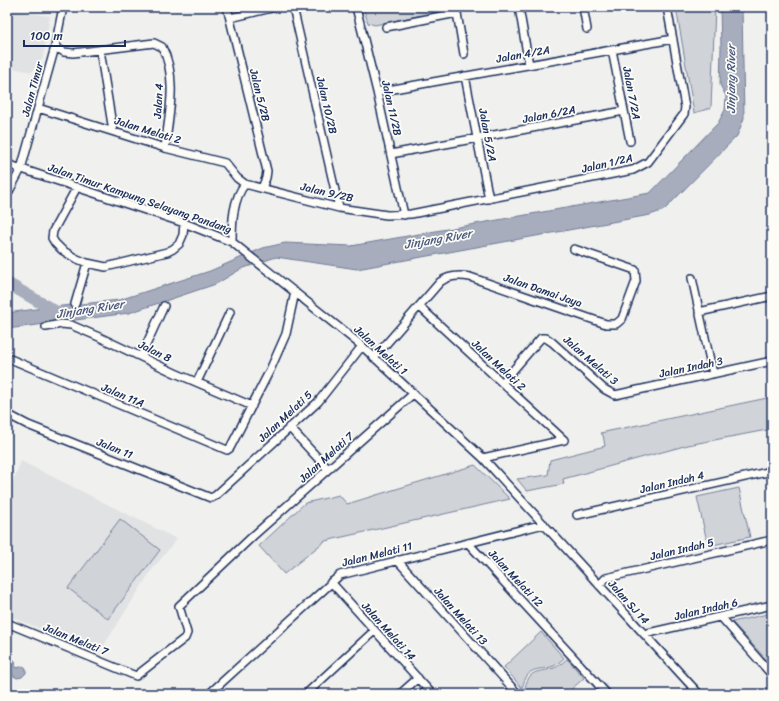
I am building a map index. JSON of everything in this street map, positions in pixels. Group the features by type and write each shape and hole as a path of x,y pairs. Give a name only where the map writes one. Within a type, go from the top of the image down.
{"street":[{"name":"Jalan Timur","path":"7,196 22,169 55,47 62,7"},
{"name":"Jalan 5/2B","path":"227,7 267,171 262,188"},
{"path":"230,18 276,7"},
{"name":"Jalan 10/2B","path":"293,7 339,208"},
{"name":"Jalan 11/2B","path":"356,7 377,92 404,215"},
{"path":"519,7 529,65"},
{"path":"583,7 587,29"},
{"name":"Jalan 1/2A","path":"404,215 633,170 648,162 684,114 685,107 667,7"},
{"path":"386,27 456,10 464,54"},
{"name":"Jalan 4/2A","path":"377,92 673,39"},
{"name":"Jalan 4","path":"100,50 154,43 162,47 166,55 170,73 171,96 164,148"},
{"path":"55,47 64,52 72,53 100,50 112,131"},
{"name":"Jalan 7/2A","path":"612,50 630,142"},
{"name":"Jalan 5/2A","path":"465,76 489,199"},
{"name":"Jalan Melati 2","path":"38,108 164,148 225,163 237,178 245,184"},
{"name":"Jalan 6/2A","path":"391,154 624,111"},
{"name":"Jalan Timur Kampung Selayang Pandang","path":"7,164 184,223 232,242 260,264"},
{"path":"232,242 232,231 237,198 245,184"},
{"name":"Jalan 9/2B","path":"245,184 339,208 387,215 404,215"},
{"path":"77,187 53,232 52,238 62,250 74,258 87,263 106,267 167,252 179,244 184,223"},
{"name":"Jalan Damai Jaya","path":"374,358 420,307 440,282 449,277 464,276 606,324 616,324 622,319 636,280 635,270 574,249"},
{"path":"75,304 87,263"},
{"name":"Jalan Melati 1","path":"260,264 362,346 483,458 544,524"},
{"path":"692,278 713,374"},
{"path":"252,406 286,334 295,292"},
{"path":"699,312 772,296"},
{"path":"141,356 164,306"},
{"name":"Jalan Melati 2","path":"420,307 564,440 483,458"},
{"path":"196,382 230,312"},
{"name":"Jalan 8","path":"46,327 61,324 71,325 252,406"},
{"name":"Jalan Melati 3","path":"502,383 541,338 544,338 552,342 604,389 615,395"},
{"name":"Jalan Melati 5","path":"215,496 318,402 362,346"},
{"name":"Jalan 11A","path":"8,358 227,450 230,448 252,406"},
{"name":"Jalan Indah 3","path":"615,395 772,361"},
{"name":"Jalan Melati 7","path":"7,623 136,676 185,638 186,633 179,606 253,536 413,394"},
{"name":"Jalan 11","path":"7,414 28,425 205,496 211,498 215,496"},
{"path":"289,427 328,469"},
{"name":"Jalan Indah 4","path":"577,515 772,471"},
{"name":"Jalan Melati 11","path":"209,694 340,575 544,524"},
{"name":"Jalan SJ 14","path":"544,524 699,694"},
{"name":"Jalan Indah 5","path":"599,585 606,578 772,540"},
{"name":"Jalan Melati 12","path":"468,543 607,694"},
{"name":"Jalan Melati 13","path":"397,560 518,694"},
{"name":"Jalan Melati 14","path":"331,582 432,694"},
{"name":"Jalan Indah 6","path":"644,634 772,605"},
{"path":"721,617 772,674"},
{"path":"306,694 374,631"},
{"path":"400,694 418,678"}],"shaded area":[{"path":"363,7 447,7 444,10 375,25 368,23"},
{"path":"676,7 715,7 711,108 694,113"},
{"path":"7,10 50,16 43,57 32,72 7,67"},
{"path":"772,397 772,429 688,445 563,479 564,484 527,491 517,479 548,475 550,460 605,446 603,435 600,433"},
{"path":"21,461 177,539 151,571 99,653 7,615 7,496"},
{"path":"475,465 510,499 325,541 284,574 259,546 305,503 339,495 347,504"},
{"path":"739,488 750,537 708,546 697,497"},
{"path":"120,519 160,550 108,619 68,588"},
{"path":"772,613 772,666 732,622"},
{"path":"541,632 564,658 554,666 530,672 527,675 522,688 504,667"},
{"path":"567,659 584,678 566,694 527,694 524,691 526,683 531,675 559,666"}],"water":[{"name":"Jinjang River","path":"720,7 742,7 744,118 737,136 664,210 650,215 357,269 276,257 241,269 216,284 129,313 7,329 7,313 119,300 210,271 263,248 285,243 351,246 650,193 718,123 725,110 726,96 720,85"},
{"path":"9,657 16,662 15,665 17,668 23,666 26,668 26,673 22,677 17,678 12,675 10,669 7,668 7,658"}],"waterway":[{"name":"Jinjang River","path":"7,283 60,314"}]}
